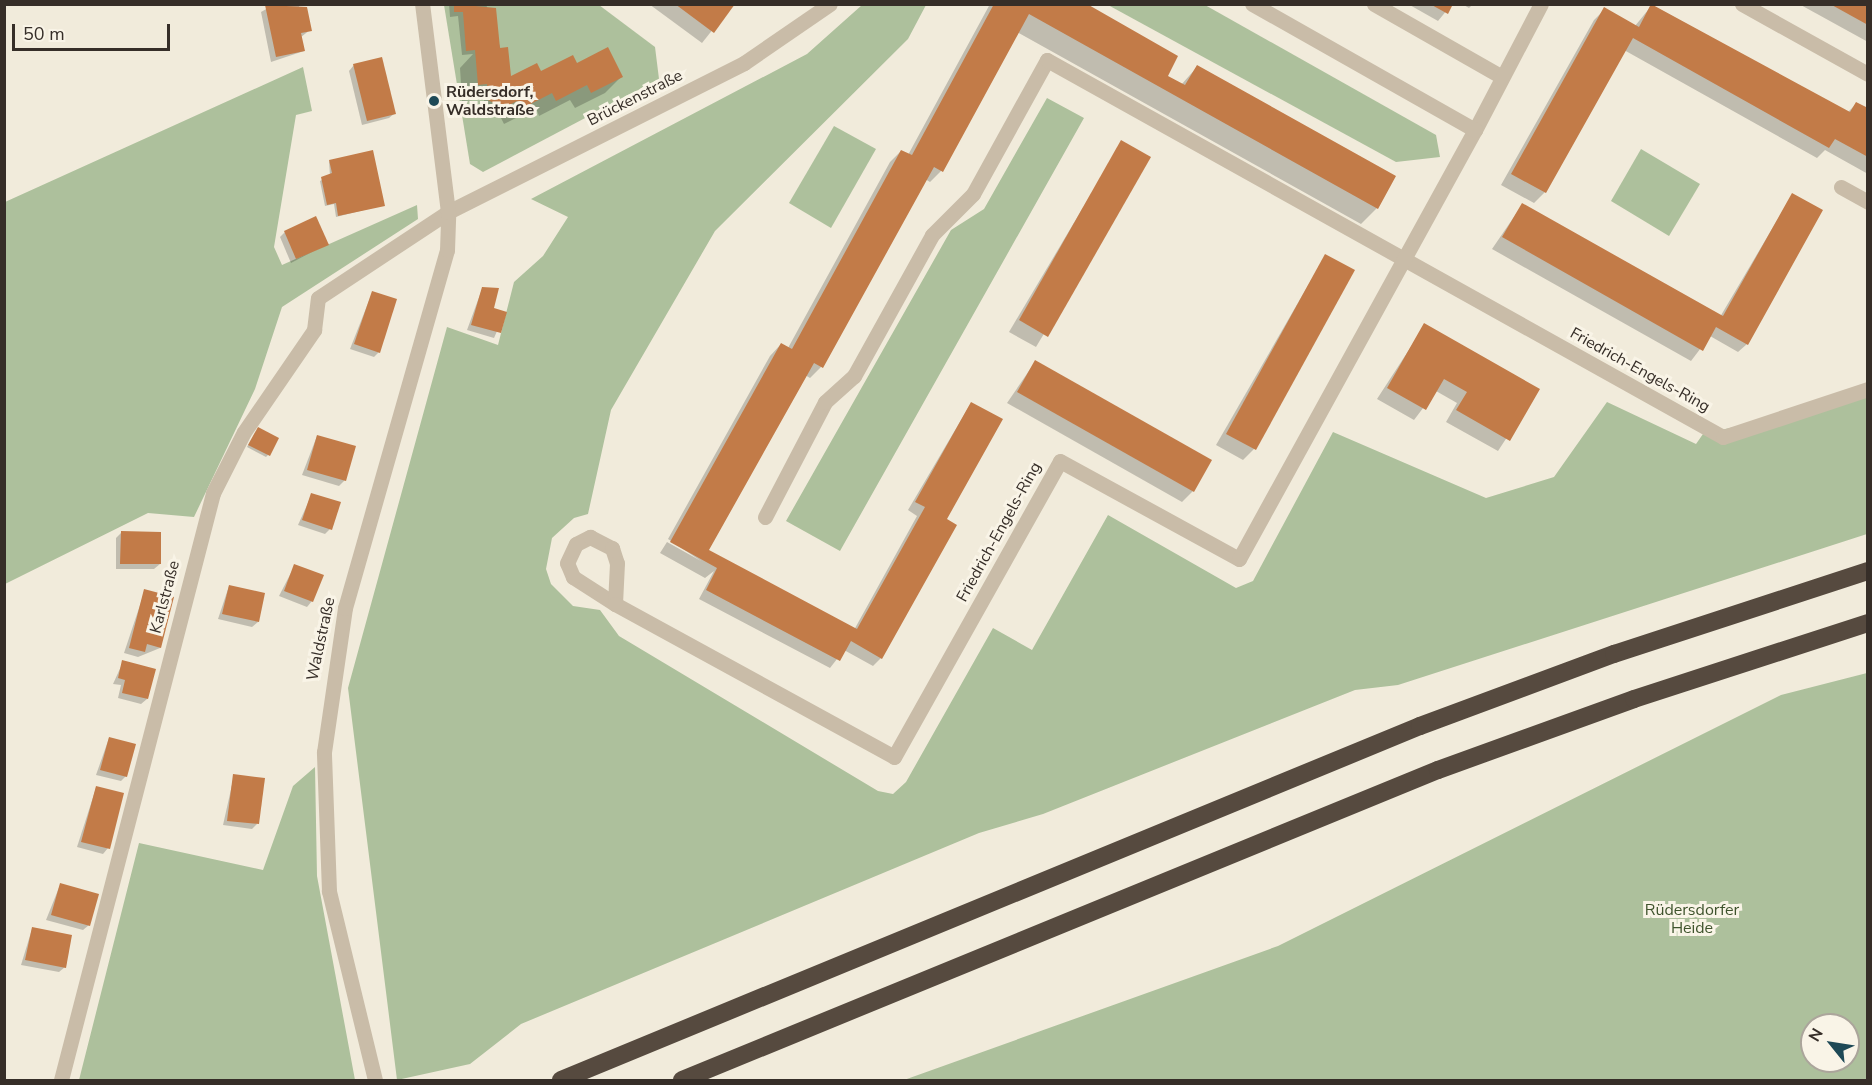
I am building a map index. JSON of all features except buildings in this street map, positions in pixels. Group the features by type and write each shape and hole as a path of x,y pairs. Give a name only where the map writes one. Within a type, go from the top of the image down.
{"highway":[{"path":"561,1080 1420,726 1614,654 1868,571"},
{"path":"682,1080 1438,770 1634,699 1868,623"}],"street":[{"name":"Waldstraße","path":"375,1080 329,891 324,814 329,688 345,608 440,284 448,212 422,4"},
{"name":"Brückenstraße","path":"448,212 744,63 830,4"},
{"path":"1252,4 1475,130 1541,4"},
{"path":"1374,4 1502,76"},
{"path":"1742,4 1868,74"},
{"name":"Friedrich-Engels-Ring","path":"765,517 825,402 854,376 932,235 973,194 1047,60 1723,437 1868,389"},
{"name":"Friedrich-Engels-Ring","path":"615,604 894,757 1060,460 1239,560 1406,260 1475,130"},
{"path":"1841,187 1868,202"},
{"name":"Karlstraße","path":"62,1080 92,948 219,477 314,330 318,297 448,212"}],"green space":[{"path":"444,5 599,5 655,47 659,79 483,172 470,164"},
{"path":"862,5 926,5 908,39 715,231 611,410 588,514 574,518 552,538 546,569 551,584 573,606 600,610 619,636 878,791 893,794 906,782 993,628 1032,650 1108,515 1236,588 1253,581 1333,432 1486,498 1554,477 1607,402 1696,444 1703,434 1867,397 1867,534 1398,685 1355,690 1043,814 979,833 521,1024 470,1064 397,1080 348,688 447,327 498,345 514,282 543,256 568,217 531,199 807,54"},
{"path":"1108,5 1205,5 1436,135 1440,157 1396,162"},
{"path":"303,67 312,111 296,115 274,247 282,265 417,205 418,219 282,307 255,389 194,517 148,513 5,584 5,202"},
{"path":"1047,98 1084,118 840,551 786,521 951,230 984,209"},
{"path":"834,126 876,149 831,228 789,203"},
{"path":"1641,149 1700,184 1669,236 1611,201"},
{"name":"Rüdersdorfer Heide","path":"1867,673 1867,1080 904,1080 1278,946 1781,695"},
{"path":"315,767 317,876 355,1080 79,1080 139,843 263,870 293,786"}],"place":[{"name":"Rüdersdorf, Waldstraße","path":"434,101"}]}
